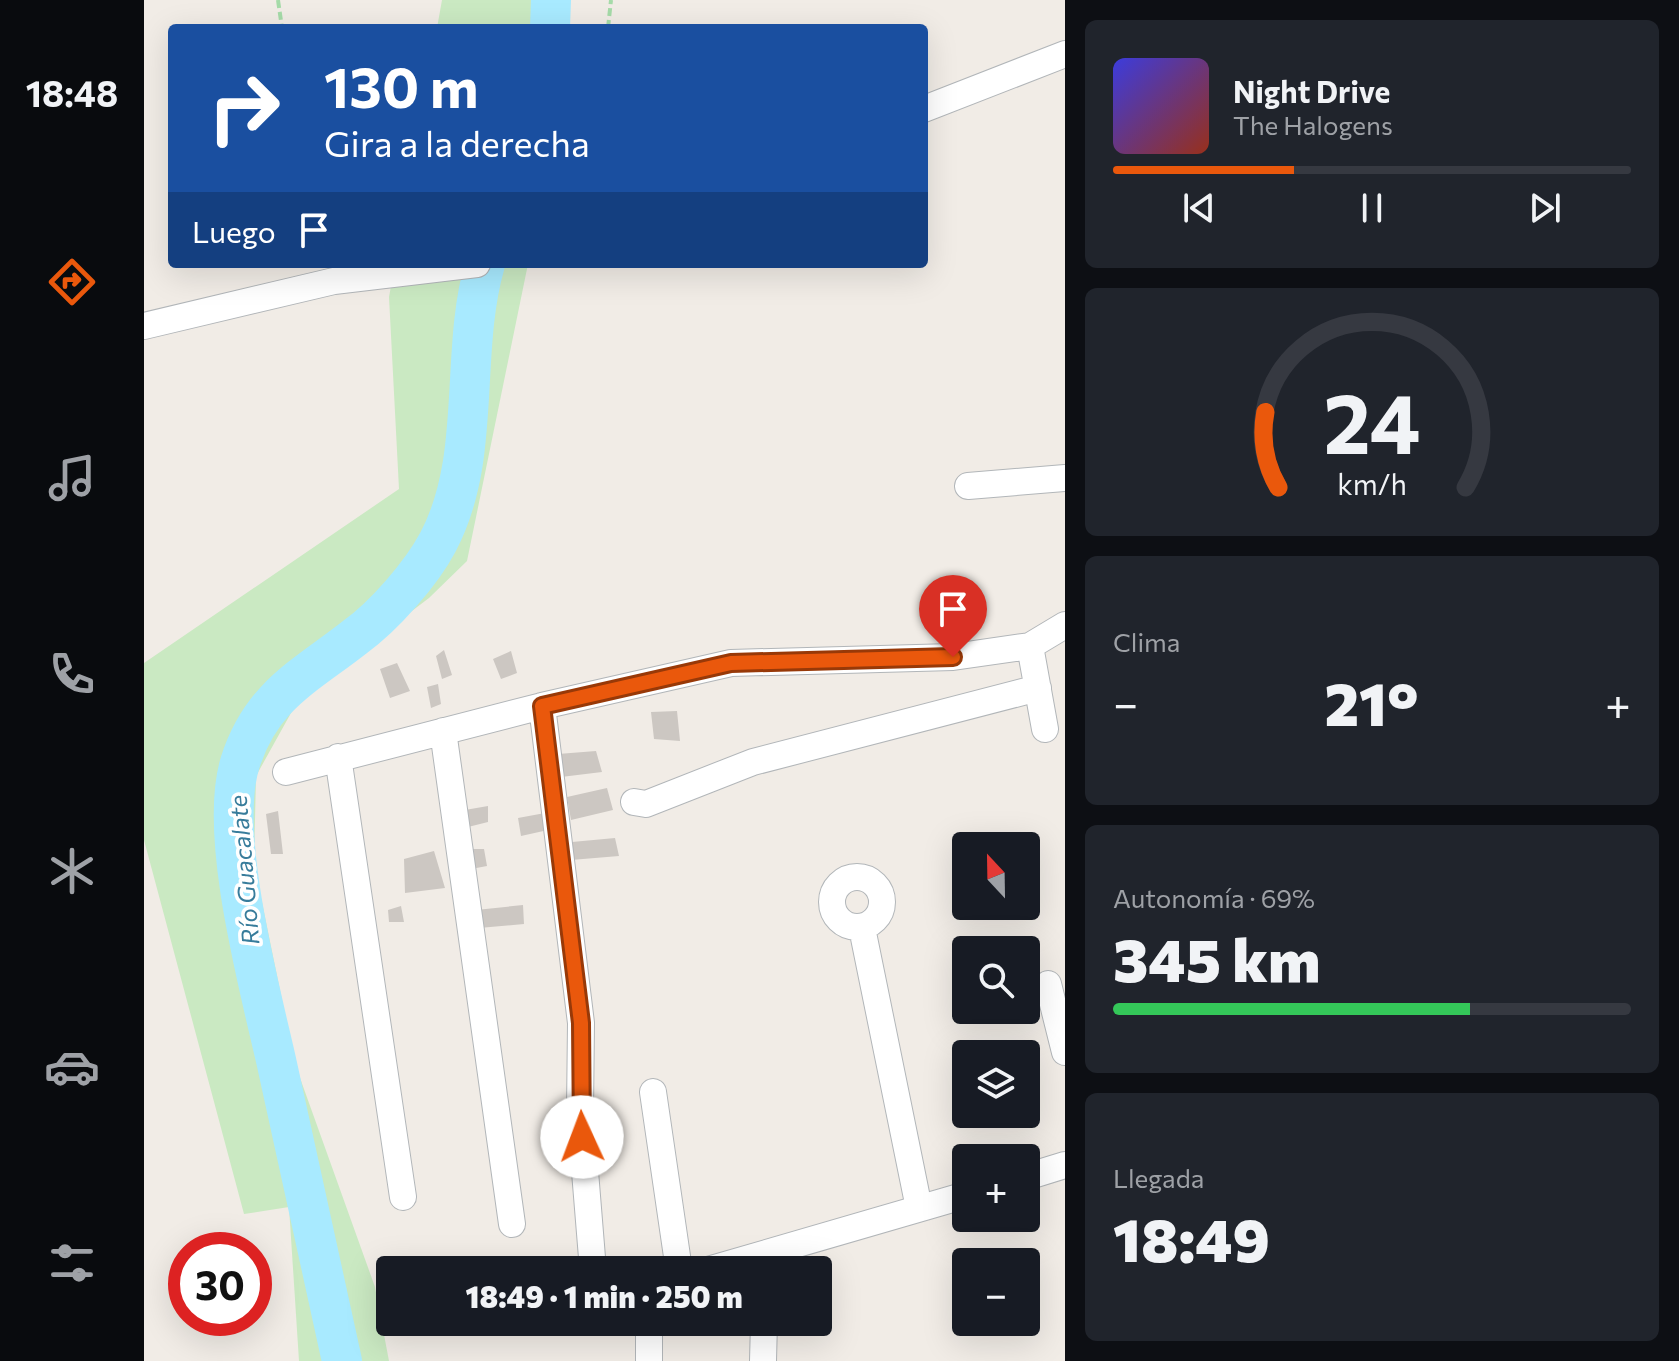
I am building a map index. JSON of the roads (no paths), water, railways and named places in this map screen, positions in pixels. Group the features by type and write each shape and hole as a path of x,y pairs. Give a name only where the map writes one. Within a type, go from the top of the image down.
{"street":[{"path":"928,107 1065,54"},
{"path":"144,326 334,281 445,268"},
{"path":"968,486 1065,478"},
{"path":"286,772 542,706 731,663 953,657 1030,646 1065,625"},
{"path":"1030,646 1045,729"},
{"path":"634,802 646,804 753,762 1038,688"},
{"path":"542,706 581,1023 580,1110 592,1256"},
{"path":"443,731 512,1224"},
{"path":"338,757 403,1197"},
{"path":"862,928 919,1208"},
{"path":"1048,984 1065,1052"},
{"path":"653,1092 677,1256"},
{"path":"1040,1173 1065,1165"},
{"path":"781,1256 952,1199"},
{"path":"649,1336 649,1361"},
{"path":"763,1361 764,1336"}],"waterway":[{"name":"Río Guacalate","path":"550,24 551,0"},
{"name":"Río Guacalate","path":"342,1361 243,910 234,829 235,793 240,763 249,740 272,704 378,618 412,581 438,542 452,509 461,475 473,333 484,268"}]}
